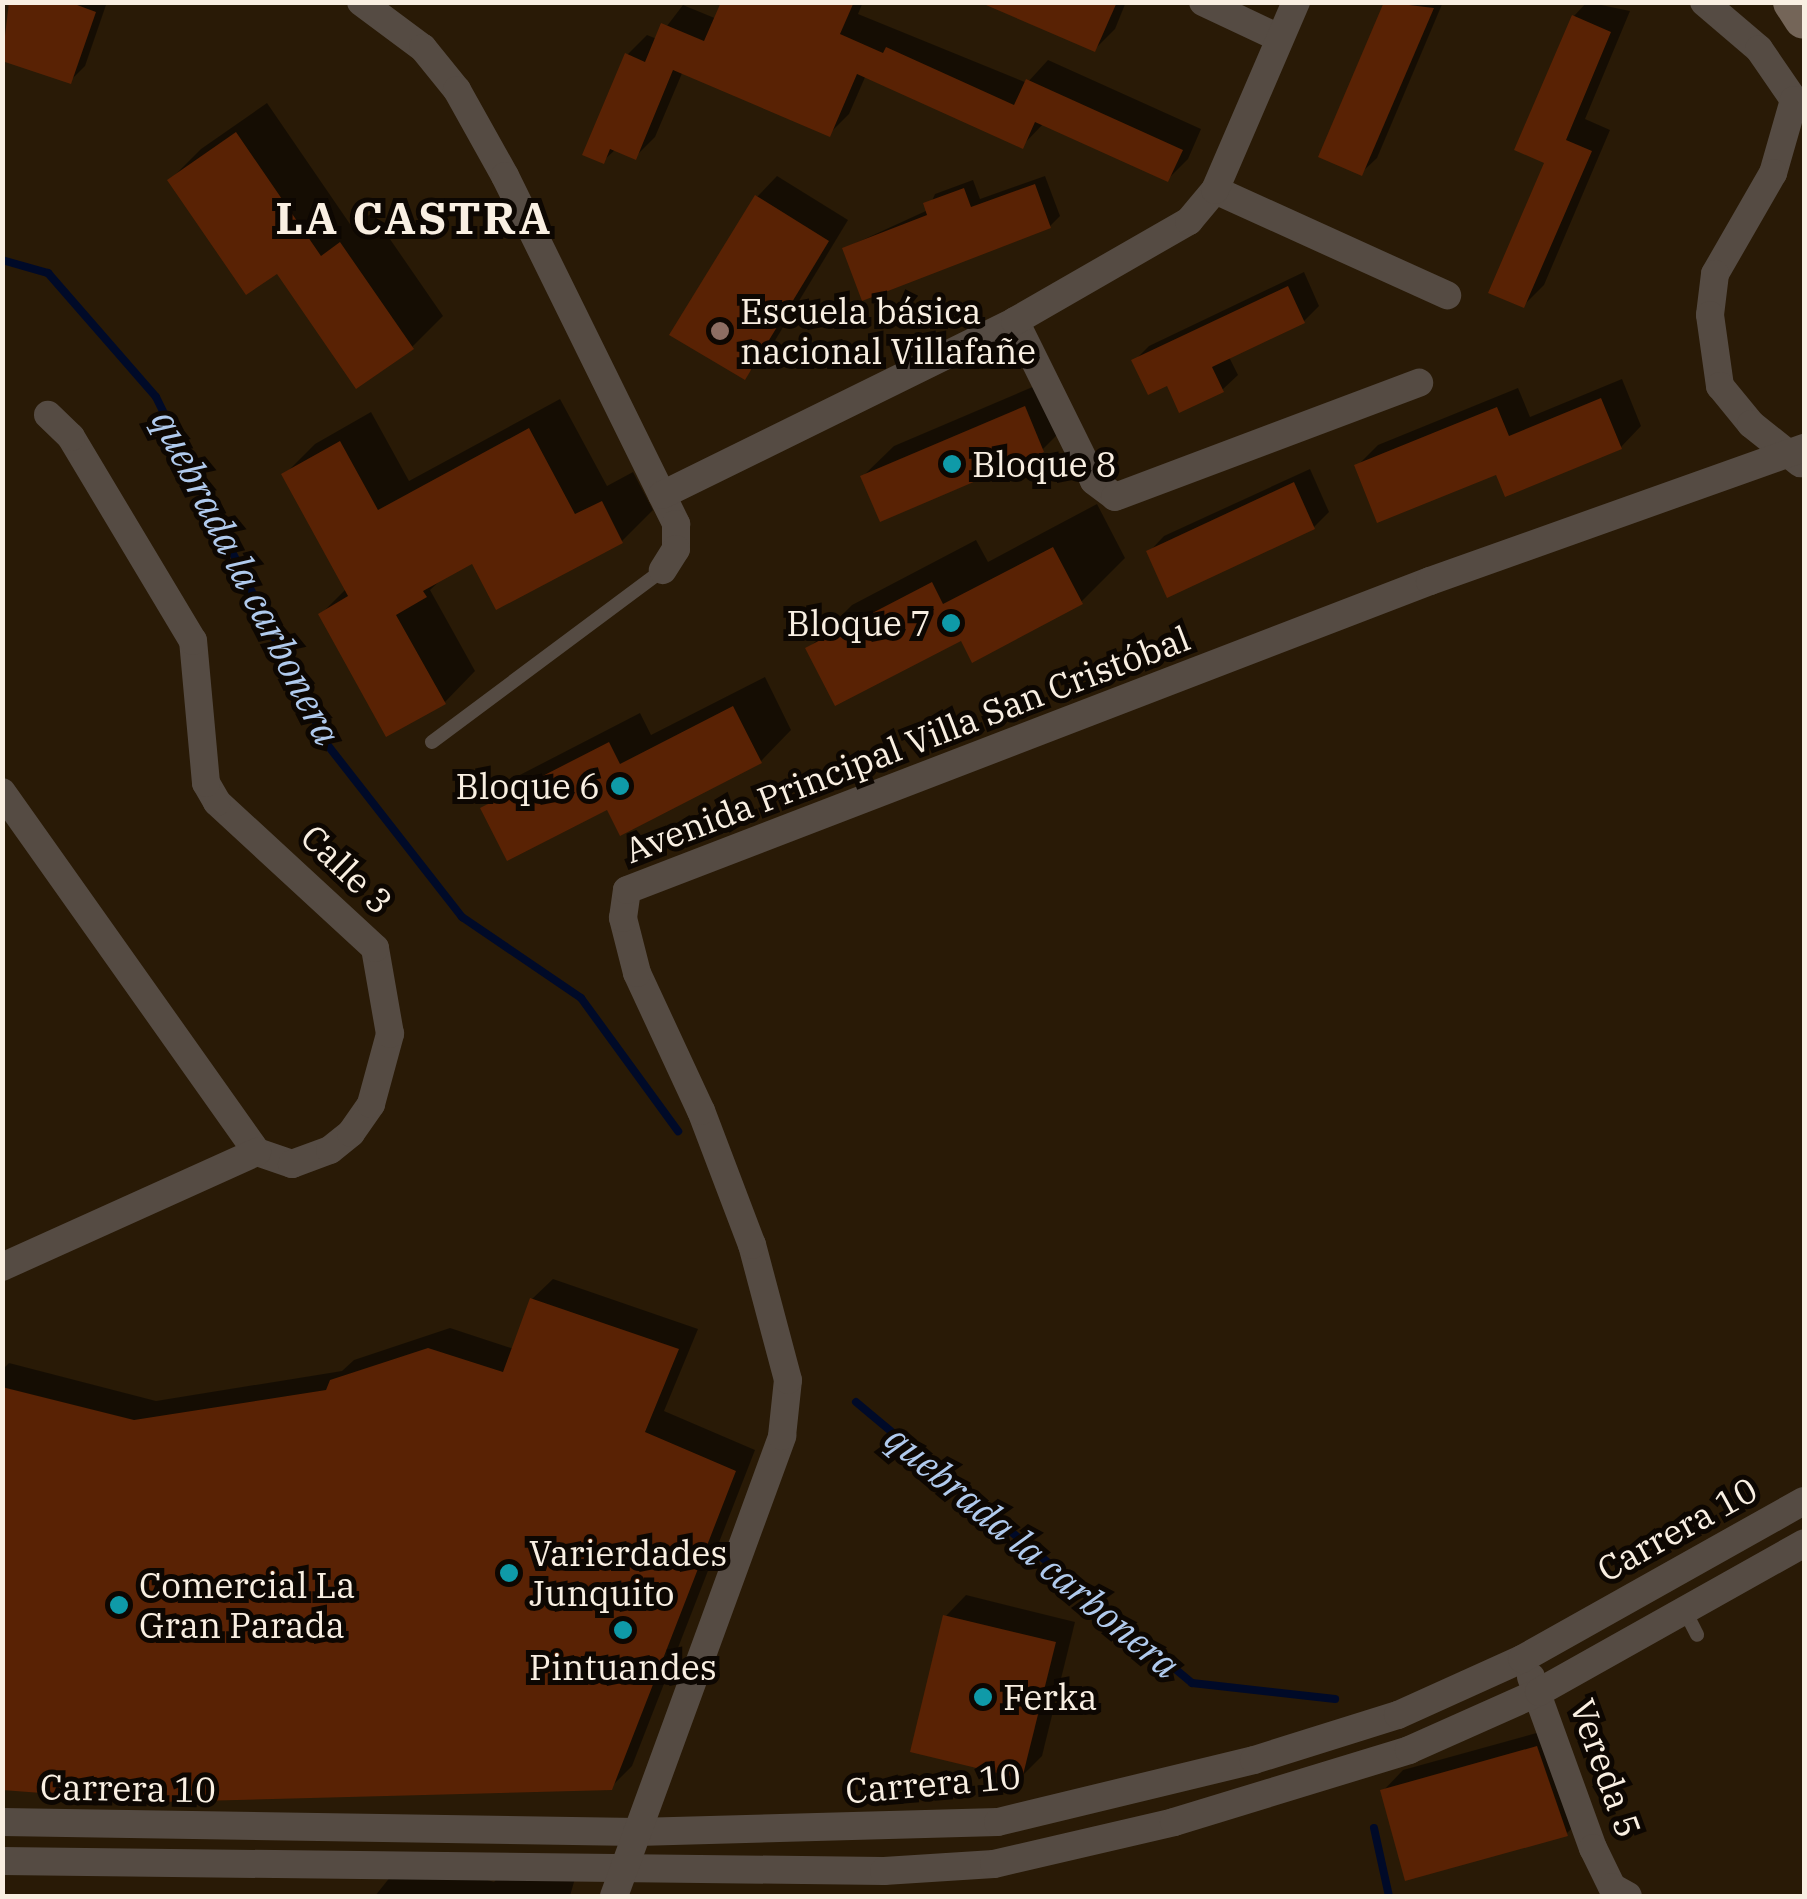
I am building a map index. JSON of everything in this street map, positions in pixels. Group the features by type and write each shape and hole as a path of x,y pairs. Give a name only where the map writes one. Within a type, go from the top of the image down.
{"main road":[{"path":"1793,2 1804,19"}],"street":[{"path":"361,2 394,12 457,90 676,524 676,549 662,570"},
{"path":"1204,2 1279,38"},
{"path":"662,495 1014,321 1189,222 1215,190 1296,2"},
{"path":"1704,2 1759,49 1794,100 1773,173 1715,274 1710,316 1720,386 1750,424 1800,457"},
{"path":"1215,190 1447,294"},
{"path":"1014,321 1094,481 1116,497 1419,383"},
{"name":"Calle 3","path":"48,414 81,452 193,640 206,783 217,802 376,948 390,1034 372,1104 330,1150 292,1164 257,1152"},
{"name":"Avenida Principal Villa San Cristóbal","path":"614,1896 782,1436 788,1380 752,1245 701,1111 637,974 623,918 626,890 1430,581 1800,457"},
{"path":"2,792 257,1152 2,1267"},
{"name":"Carrera 10","path":"2,1822 82,1827 638,1832 998,1822 1272,1755 1398,1715 1522,1659 1804,1501"},
{"name":"Carrera 10","path":"2,1861 884,1871 994,1864 1174,1822 1409,1750 1539,1692 1804,1543"},
{"name":"Vereda 5","path":"1522,1659 1539,1692 1593,1848 1612,1887 1628,1896"},
{"path":"77,1862 82,1827"}],"lane":[{"path":"432,742 662,570"},
{"path":"1683,1608 1697,1635"}],"building":[{"path":"9,2 69,2 96,12 71,84 2,61"},
{"path":"721,2 854,2 840,34 883,53 886,47 1014,105 1026,79 1183,150 1168,182 1035,122 1023,149 857,74 830,137 673,70 636,160 610,149 604,164 582,155 625,53 645,62 661,23 704,41"},
{"path":"979,2 1117,2 1095,52"},
{"path":"1384,2 1434,8 1362,176 1318,157"},
{"path":"1572,15 1611,32 1566,140 1592,151 1524,308 1488,293 1544,163 1514,150"},
{"path":"236,132 321,256 340,242 414,349 356,389 277,274 246,295 167,180"},
{"path":"1035,184 1051,228 862,301 842,248 927,215 923,203 964,188 971,207"},
{"path":"755,195 829,241 745,380 669,335"},
{"path":"1288,286 1305,323 1212,367 1224,392 1179,413 1167,386 1148,395 1131,360"},
{"path":"1601,398 1622,449 1505,497 1496,475 1377,523 1354,465 1497,407 1509,436"},
{"name":"Bloque 8","path":"1025,406 1044,452 880,522 860,476"},
{"path":"529,428 575,514 602,501 623,543 496,610 472,564 423,591 427,597 396,615 446,704 386,737 318,614 348,596 281,474 340,441 378,510"},
{"path":"1294,482 1315,529 1167,598 1146,551"},
{"name":"Bloque 7","path":"1053,547 1083,604 972,663 961,641 835,706 805,648 932,582 943,604"},
{"name":"Bloque 6","path":"733,706 762,763 620,836 607,810 507,861 480,808 609,742 620,764"},
{"path":"530,1298 679,1349 645,1432 736,1471 612,1790 160,1802 2,1790 2,1387 134,1420 326,1390 330,1380 428,1348 503,1372"},
{"name":"Ferka","path":"943,1615 1056,1642 1022,1779 910,1752"},
{"path":"1537,1746 1568,1836 1405,1881 1380,1790"}],"waterway":[{"name":"quebrada la carbonera","path":"2,260 48,273 156,397 326,743 462,917 581,998 678,1131"},
{"name":"quebrada la carbonera","path":"856,1402 1192,1683 1335,1699"},
{"name":"quebrada la carbonera","path":"1374,1828 1389,1896"}],"place":[{"name":"Escuela básica nacional Villafañe","path":"720,331"},
{"name":"Bloque 8","path":"952,464"},
{"name":"Bloque 7","path":"951,623"},
{"name":"Bloque 6","path":"620,786"},
{"name":"Varierdades Junquito","path":"509,1573"},
{"name":"Comercial La Gran Parada","path":"119,1605"},
{"name":"Pintuandes","path":"623,1630"},
{"name":"Ferka","path":"983,1697"}],"district":[{"name":"LA CASTRA","path":"414,218"}]}
